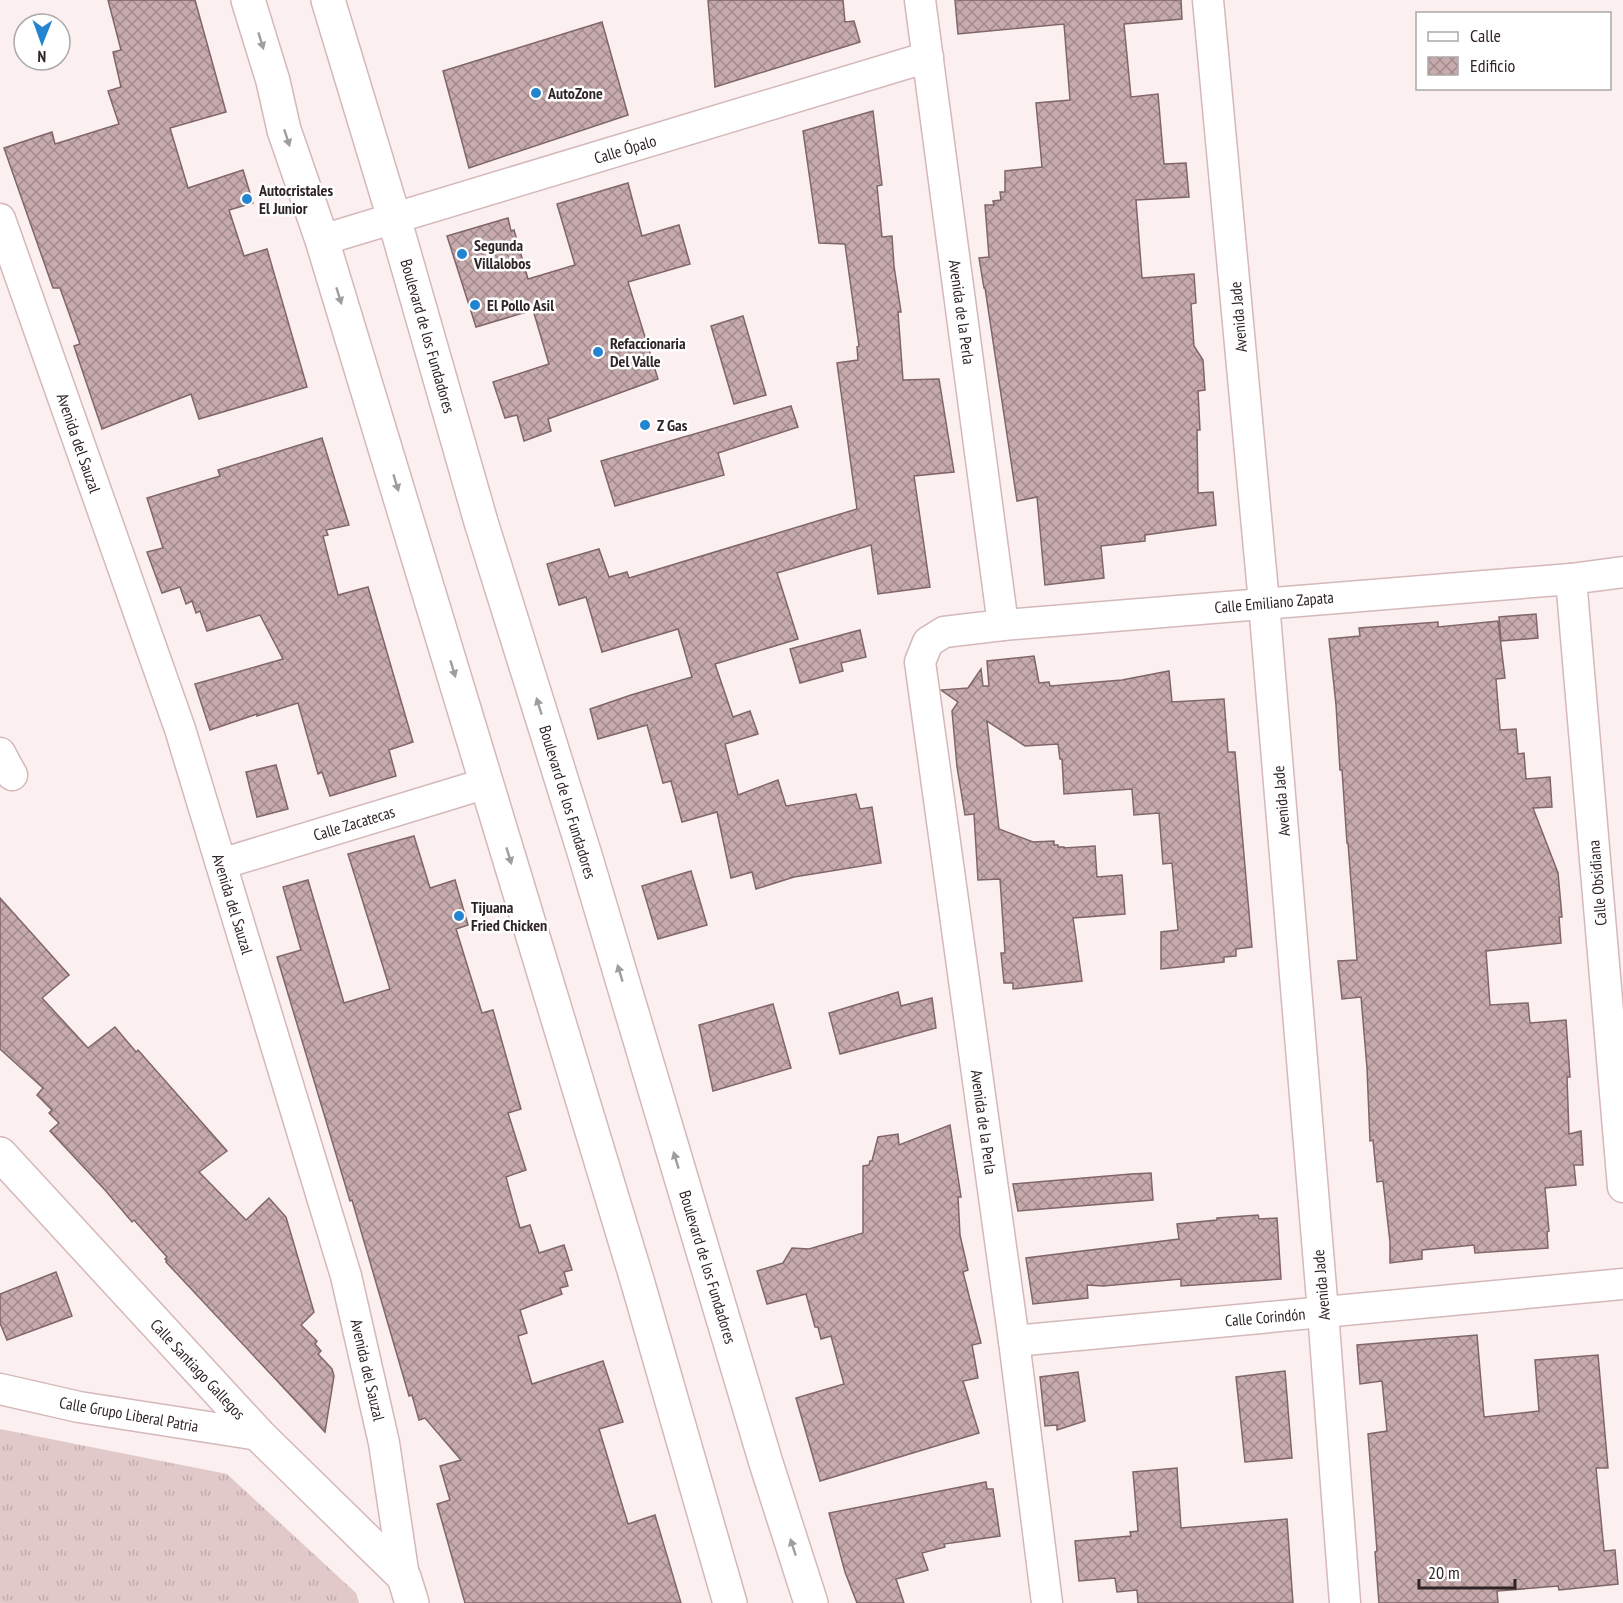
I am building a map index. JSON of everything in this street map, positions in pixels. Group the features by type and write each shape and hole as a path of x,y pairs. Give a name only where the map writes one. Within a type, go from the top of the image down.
{"main road":[{"path":"248,0 273,81 284,130 322,240 634,1268 730,1603"},
{"name":"Boulevard de los Fundadores","path":"328,0 394,218 481,522 585,855 766,1463 811,1603"},
{"name":"Calle Santiago Gallegos","path":"0,1154 259,1435 408,1590"}],"street":[{"name":"Avenida de la Perla","path":"920,0 1003,625"},
{"name":"Avenida Jade","path":"1208,0 1264,603 1345,1603"},
{"name":"Calle Ópalo","path":"322,240 928,57"},
{"name":"Avenida del Sauzal","path":"0,219 180,729 346,1276 384,1443 408,1590"},
{"name":"Calle Emiliano Zapata","path":"928,642 944,632 1003,625 1571,579 1623,572"},
{"name":"Calle Obsidiana","path":"1571,579 1623,1187"},
{"name":"Avenida de la Perla","path":"928,642 921,662 1014,1341 1047,1603"},
{"name":"Calle Zacatecas","path":"221,864 487,783"},
{"name":"Calle Corindón","path":"1014,1341 1623,1284"},
{"name":"Calle Grupo Liberal Patria","path":"0,1389 79,1407 259,1435"}],"green space":[{"path":"0,1429 227,1474 356,1593 359,1603 0,1603"}],"building":[{"path":"108,0 195,0 226,112 170,128 188,188 243,170 253,203 229,210 244,256 267,249 307,387 199,419 191,394 102,429 74,346 80,344 60,288 53,288 4,148 52,132 55,144 119,124 108,91 121,87 113,52 121,50"},
{"path":"708,0 843,0 845,22 854,21 860,42 715,87"},
{"path":"955,0 1181,0 1182,19 1124,24 1131,97 1158,94 1164,164 1186,163 1189,197 1136,200 1142,278 1194,274 1196,303 1191,304 1194,346 1203,360 1205,390 1198,391 1200,430 1197,430 1198,493 1213,492 1216,525 1145,535 1145,541 1101,546 1104,578 1045,585 1037,497 1017,501 979,258 989,257 985,205 994,205 993,201 1001,200 1000,192 1005,192 1005,171 1042,167 1036,103 1070,100 1064,24 958,34"},
{"name":"AutoZone","path":"602,22 628,115 469,168 443,71"},
{"path":"873,111 882,185 877,186 882,237 892,236 901,312 898,312 903,380 939,379 954,472 914,476 930,587 878,594 871,545 777,573 798,639 715,664 733,717 750,711 758,734 725,744 738,795 778,780 786,806 856,794 860,809 872,807 881,863 794,877 756,889 752,872 731,878 717,812 682,822 671,781 663,783 647,725 598,739 590,709 692,677 678,629 602,652 586,597 559,605 547,564 599,549 609,577 627,572 629,578 857,509 837,363 858,360 857,347 859,346 845,244 819,243 803,131"},
{"path":"628,183 642,236 679,225 690,264 628,282 658,379 548,419 551,431 524,441 517,415 505,418 493,382 549,364 533,310 476,327 447,236 508,218 511,231 514,230 528,279 575,265 557,204"},
{"path":"743,316 766,395 734,404 711,326"},
{"path":"791,406 798,427 718,453 724,475 615,506 601,461"},
{"path":"322,438 349,525 326,530 328,535 323,536 338,595 368,587 413,742 389,750 396,776 330,796 322,772 318,774 298,703 210,730 195,684 283,659 260,615 207,631 200,611 196,613 192,601 186,604 180,587 162,593 147,552 163,548 147,498 220,476 218,470"},
{"path":"1536,614 1538,638 1501,641 1499,617"},
{"path":"1498,621 1505,678 1496,679 1500,730 1516,729 1518,754 1524,753 1526,779 1550,777 1552,807 1533,808 1558,873 1562,917 1559,917 1561,943 1486,951 1490,1005 1528,1003 1530,1023 1566,1020 1570,1077 1567,1077 1569,1134 1581,1131 1583,1165 1574,1165 1576,1185 1545,1188 1549,1231 1547,1232 1548,1248 1475,1253 1474,1245 1422,1250 1422,1259 1390,1263 1383,1181 1377,1182 1373,1140 1370,1141 1361,997 1342,999 1338,961 1357,960 1329,639 1360,636 1359,628 1438,622 1438,627"},
{"path":"860,630 866,657 841,663 843,671 800,683 790,649"},
{"path":"1034,656 1039,683 1049,682 1050,686 1122,680 1169,671 1172,702 1224,699 1228,752 1235,752 1252,947 1236,949 1236,956 1224,957 1224,962 1161,969 1161,932 1178,930 1172,863 1163,864 1159,813 1134,815 1132,789 1064,794 1062,759 1060,759 1058,744 1025,746 987,721 999,829 1033,842 1054,841 1054,845 1058,847 1095,846 1097,877 1122,875 1125,914 1073,918 1082,981 1013,989 1013,983 1004,983 1001,953 1005,953 1000,879 978,880 974,814 965,815 957,767 952,711 958,702 941,690 968,688 981,669 983,686 989,686 987,661"},
{"path":"276,765 288,809 257,817 246,772"},
{"path":"414,836 430,888 455,880 468,925 456,929 482,1013 493,1010 521,1109 508,1113 526,1170 506,1177 520,1228 530,1225 539,1253 564,1245 572,1270 564,1272 568,1286 560,1288 562,1294 520,1310 527,1333 518,1336 532,1384 603,1361 623,1422 599,1429 628,1524 655,1515 681,1603 465,1603 437,1504 450,1500 440,1466 461,1460 425,1418 419,1420 412,1395 409,1396 352,1200 350,1201 277,957 301,950 283,887 308,880 344,1003 390,989 348,854"},
{"path":"691,871 707,925 658,939 642,886"},
{"path":"0,898 69,975 42,998 88,1048 115,1027 136,1052 138,1050 227,1151 199,1172 246,1220 269,1198 286,1217 314,1312 301,1325 317,1341 315,1344 321,1351 318,1354 332,1369 334,1376 325,1432 166,1262 167,1257 134,1220 132,1222 50,1131 59,1123 49,1113 52,1110 37,1095 43,1088 0,1049"},
{"path":"898,992 901,1006 932,998 936,1028 840,1054 829,1013"},
{"path":"773,1004 791,1068 713,1091 699,1025"},
{"path":"950,1125 961,1197 958,1197 960,1235 968,1270 963,1272 981,1343 972,1345 978,1378 963,1381 979,1433 820,1481 796,1398 844,1384 831,1336 821,1339 818,1327 815,1327 806,1294 767,1304 757,1271 783,1263 792,1248 809,1249 863,1233 863,1166 869,1165 872,1161 878,1137 898,1134 899,1145"},
{"path":"1151,1173 1153,1200 1018,1211 1013,1184 1131,1174"},
{"path":"1258,1215 1259,1219 1277,1218 1281,1279 1181,1286 1181,1279 1103,1286 1087,1285 1088,1298 1033,1304 1026,1258 1179,1239 1177,1224"},
{"path":"56,1272 72,1316 7,1340 0,1323 0,1294"},
{"path":"1477,1335 1484,1417 1539,1411 1535,1360 1598,1355 1608,1468 1596,1468 1604,1551 1615,1550 1618,1584 1559,1590 1558,1586 1497,1591 1498,1603 1379,1603 1368,1434 1387,1431 1382,1381 1360,1384 1357,1345"},
{"path":"1285,1371 1292,1458 1245,1462 1236,1377"},
{"path":"1078,1372 1085,1421 1057,1430 1057,1425 1045,1426 1040,1377"},
{"path":"1177,1468 1181,1528 1287,1519 1293,1603 1138,1603 1137,1590 1117,1592 1115,1578 1079,1581 1075,1541 1131,1536 1130,1532 1138,1531 1133,1472"},
{"path":"986,1482 987,1489 993,1489 1000,1536 944,1544 945,1547 922,1553 928,1570 896,1579 904,1603 857,1603 845,1572 829,1513"}],"place":[{"name":"AutoZone","path":"536,93"},
{"name":"Autocristales El Junior","path":"247,199"},
{"name":"Segunda Villalobos","path":"462,254"},
{"name":"El Pollo Asil","path":"475,305"},
{"name":"Refaccionaria Del Valle","path":"598,352"},
{"name":"Z Gas","path":"645,425"},
{"name":"Tijuana Fried Chicken","path":"459,916"}]}
